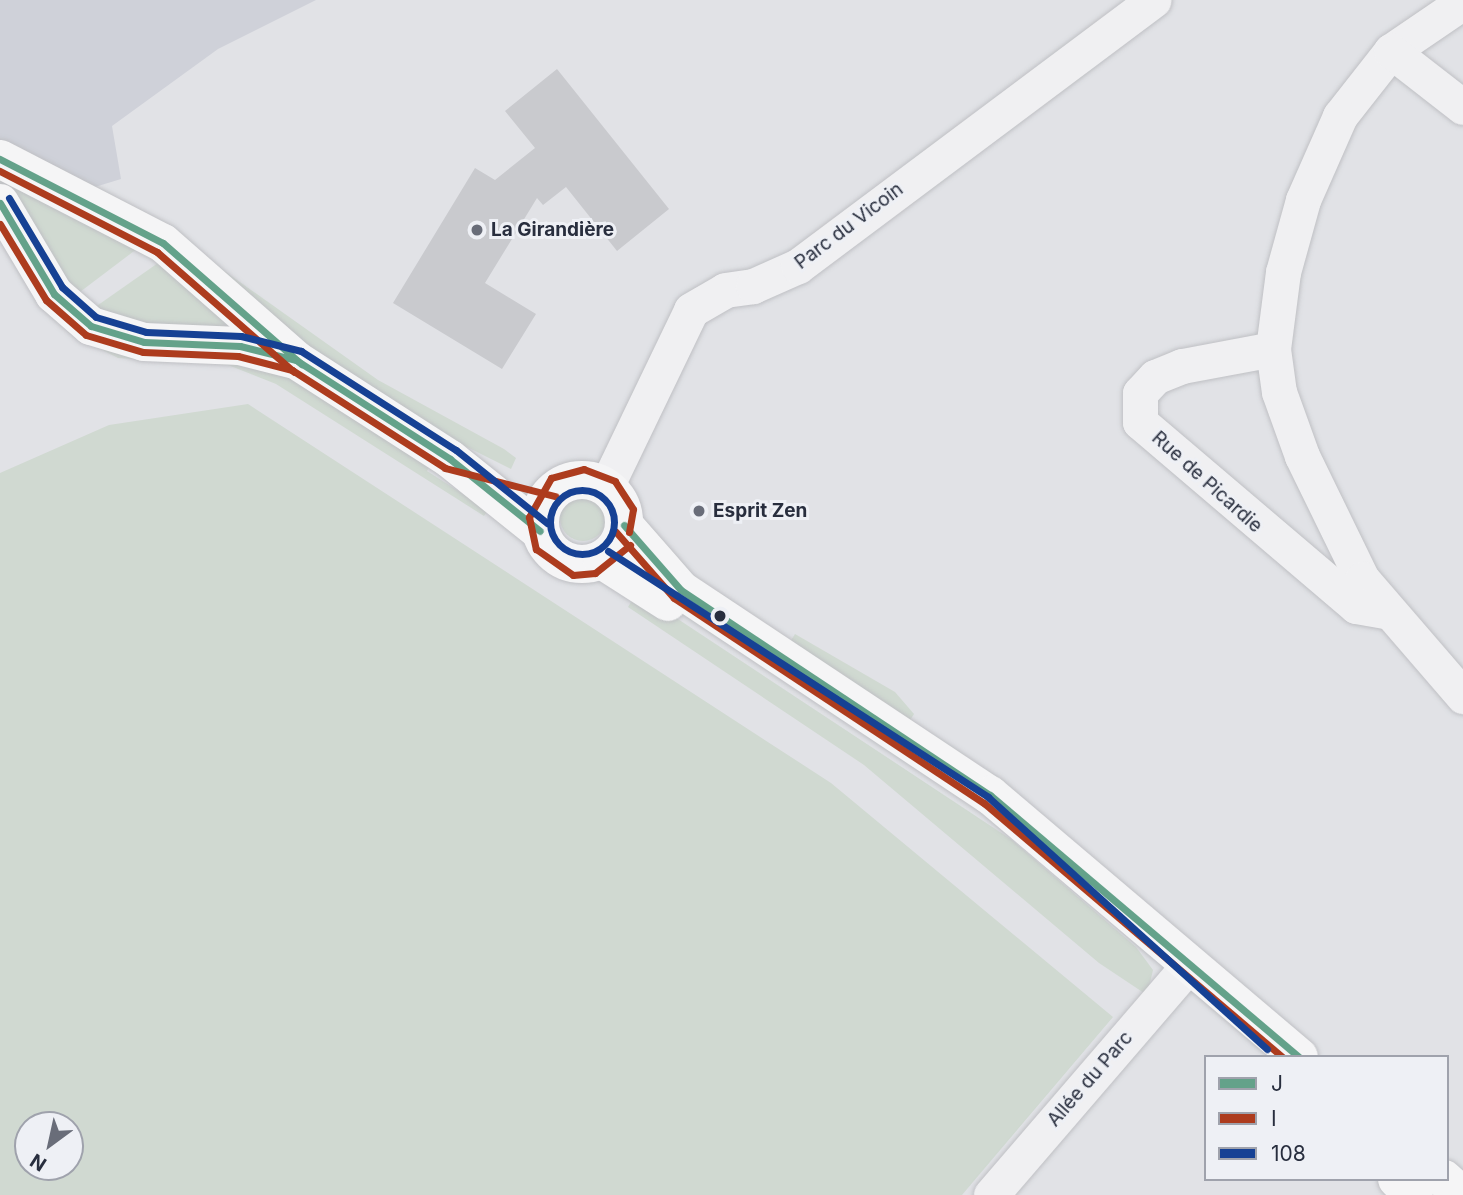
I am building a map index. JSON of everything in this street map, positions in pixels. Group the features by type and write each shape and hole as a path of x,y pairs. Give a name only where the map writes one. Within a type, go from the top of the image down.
{"main road":[{"path":"0,159 163,243 296,360 450,459 540,531 564,561 602,560 982,806 1183,972 1297,1055"},
{"path":"0,203 54,294 91,326 144,342 240,346 296,360"},
{"path":"450,459 558,486 582,480 606,487 616,497 624,525 681,590 990,795 1183,972 1258,1055"},
{"path":"540,531 542,506 558,486"},
{"path":"602,560 624,525"},
{"path":"1399,1181 1414,1195"},
{"path":"1446,1181 1462,1195"}],"street":[{"name":"Parc du Vicoin","path":"606,487 691,310 707,297 781,277 798,266 1153,0"},
{"path":"1463,2 1391,51 1340,116 1303,200 1283,272 1273,349 1279,392 1302,456 1362,579 1385,611 1463,696"},
{"path":"1391,51 1463,107"},
{"name":"Rue de Picardie","path":"1273,349 1242,352 1221,363 1182,366 1155,377 1140,393 1140,422 1356,606 1385,611"},
{"name":"Allée du Parc","path":"991,1195 1183,972"}],"shaded area":[{"path":"0,0 316,0 218,49 112,126 121,179 0,216"},
{"path":"0,172 146,242 72,298 0,188"},
{"path":"185,243 378,380 504,449 516,458 511,469 457,442 291,337"},
{"path":"168,256 257,335 151,333 91,310"},
{"path":"74,325 286,372 433,461 427,471 488,510 484,516 276,384 228,365 118,358 67,332"},
{"path":"248,404 831,783 1113,1017 962,1195 0,1195 0,473 109,425"},
{"path":"583,495 599,502 606,518 599,534 583,541 567,534 560,518 567,502"},
{"path":"637,592 1012,840 1136,947 1153,970 1147,995 1099,963 864,765 628,607"},
{"path":"795,634 895,692 914,714 904,730 790,642"}],"building":[{"name":"La Girandière","path":"557,69 669,209 617,251 566,187 543,205 537,198 485,283 536,314 502,369 393,303 475,168 495,180 535,148 505,111"}],"transit line":[{"name":"J","path":"0,159 163,243 301,364"},
{"name":"I","path":"0,171 157,252 294,372"},
{"name":"108","path":"9,198 62,287 96,317 146,332 241,336 301,351 456,450 547,523"},
{"name":"J","path":"0,203 54,294 91,326 144,342 240,346 296,360 450,459 540,531"},
{"name":"I","path":"0,224 46,300 86,335 143,352 238,356 292,370 445,468 555,496"},
{"name":"I","path":"629,532 633,509 615,481 584,469 551,478 529,517 536,549 573,575 595,573 630,545"},
{"name":"108","path":"582,490 605,499 614,522 605,545 582,554 559,545 550,522 559,499 582,490"},
{"name":"J","path":"624,525 681,590 990,795 1297,1055"},
{"name":"I","path":"616,532 674,598 984,803 1280,1055"},
{"name":"108","path":"608,551 988,797 1267,1049"}],"place":[{"name":"La Girandière","path":"477,230"},
{"name":"Esprit Zen","path":"699,511"}]}
